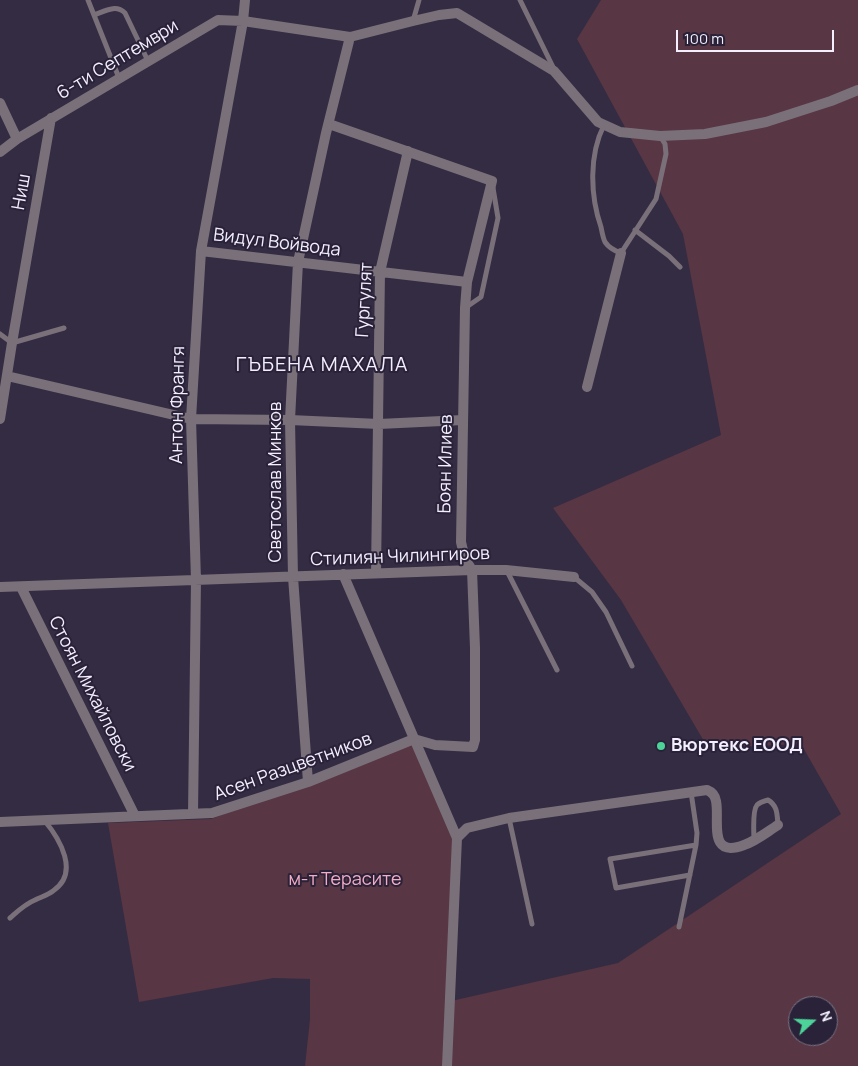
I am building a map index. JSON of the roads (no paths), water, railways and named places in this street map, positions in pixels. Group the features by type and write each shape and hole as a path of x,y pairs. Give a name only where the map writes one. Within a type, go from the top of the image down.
{"street":[{"name":"Антон Франгя","path":"193,814 196,580 191,418 201,251 243,21 245,0"},
{"path":"350,37 413,21 457,13 554,71 598,122 620,132 660,136 705,134 766,122 832,101 858,90"},
{"name":"6-ти Септември","path":"0,152 51,118 218,20 243,21 350,37"},
{"name":"Светослав Минков","path":"308,782 293,577 290,420 298,262 350,37"},
{"path":"0,103 17,139"},
{"name":"Ниш","path":"0,419 51,118"},
{"path":"329,124 492,181"},
{"name":"Гургулят","path":"376,573 380,272 408,151"},
{"name":"Боян Илиев","path":"414,739 435,745 474,748 475,657 472,570 465,559 461,542 465,308 467,282 492,181"},
{"name":"Видул Войвода","path":"201,251 467,282"},
{"path":"587,387 621,253"},
{"path":"7,376 191,418 378,424 463,420"},
{"name":"Стилиян Чилингиров","path":"0,587 472,570 506,570 574,577"},
{"path":"343,574 457,838 448,1066"},
{"name":"Стоян Михайловски","path":"21,587 135,816"},
{"name":"Асен Разцветников","path":"0,822 212,813 308,782 414,739"},
{"path":"457,838 467,828 509,818 707,790 712,792 716,800 718,840 724,846 731,848 743,846 778,825"}],"lane":[{"path":"88,0 119,78"},
{"path":"413,21 419,0"},
{"path":"520,0 554,71"},
{"path":"94,15 115,8 125,13 148,61"},
{"path":"604,125 599,134 593,164 593,187 598,219 606,243 613,250 621,253 656,199 666,154 665,144 660,136"},
{"path":"465,308 481,297 498,218 492,181"},
{"path":"635,230 669,256 680,267"},
{"path":"0,334 12,343 64,328"},
{"path":"506,570 558,670"},
{"name":"Стилиян Чилингиров","path":"574,577 592,592 606,612 632,666"},
{"path":"679,927 696,845 697,833 691,792"},
{"path":"754,841 754,812 758,804 768,800 772,802 777,810 778,825"},
{"path":"509,818 532,924"},
{"path":"10,918 21,908 52,892 61,884 65,874 66,859 61,844 54,831 44,820"},
{"path":"690,875 616,888 610,859 696,845"}],"place":[{"name":"Вюртекс ЕООД","path":"661,746"}],"district":[{"name":"ГЪБЕНА МАХАЛА","path":"322,365"}],"park label":[{"name":"м-т Терасите","path":"345,880"}]}
